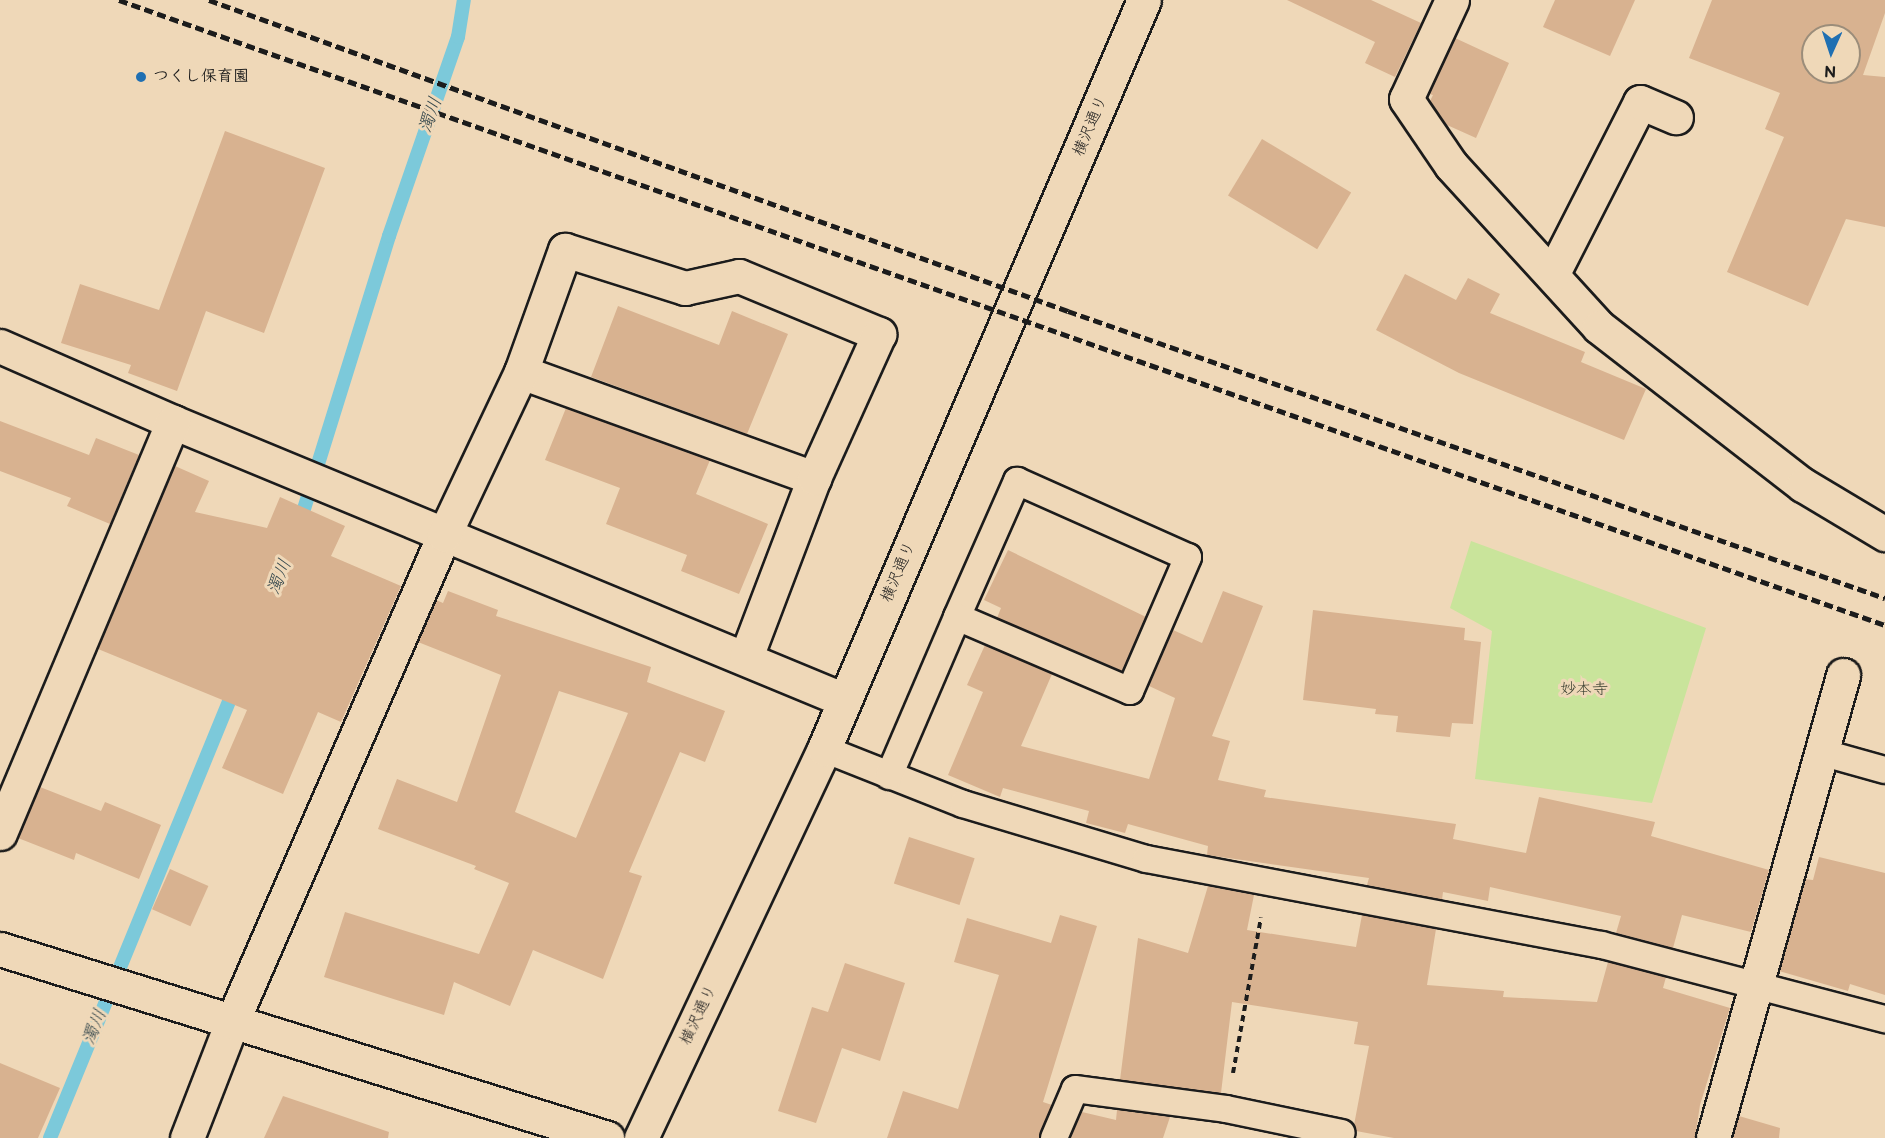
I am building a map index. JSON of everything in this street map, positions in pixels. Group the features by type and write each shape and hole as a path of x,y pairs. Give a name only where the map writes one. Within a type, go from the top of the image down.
{"street":[{"name":"横沢通り","path":"641,1138 824,748 1143,0"},
{"path":"1452,0 1406,99 1451,165 1552,275 1618,341 1803,485 1885,534"},
{"path":"1552,275 1640,102 1676,117"},
{"path":"188,1138 232,1022 444,535 521,372 565,250 685,288 738,276 879,334 814,478 746,657"},
{"path":"0,346 173,422 746,657 844,700"},
{"path":"521,372 814,478"},
{"path":"0,833 173,422"},
{"path":"1713,1138 1824,753 1844,675"},
{"path":"0,950 607,1138"}],"lane":[{"path":"889,776 957,617 1017,481 1188,557 1130,691 957,617"},
{"path":"824,748 963,804 1146,859 1268,880 1602,945 1885,1019"},
{"path":"1824,753 1885,770"},
{"path":"1054,1138 1075,1089 1226,1109 1342,1134"}],"path":[{"path":"1226,1109 1268,880"}],"green space":[{"name":"妙本寺","path":"1471,541 1706,628 1652,803 1475,779 1492,631 1450,608"}],"building":[{"path":"1287,0 1371,0 1421,23 1395,77 1365,63 1375,42"},
{"path":"1555,0 1635,0 1610,56 1543,27"},
{"path":"1712,0 1885,0 1885,13 1863,75 1885,77 1885,227 1846,219 1808,306 1727,272 1784,137 1765,129 1780,93 1689,58"},
{"path":"1455,38 1509,63 1476,138 1447,125 1430,101 1433,95 1429,94"},
{"path":"225,131 325,168 264,333 206,311 177,391 128,373 131,365 61,343 80,284 159,310"},
{"path":"1262,139 1351,193 1317,249 1228,196"},
{"path":"1405,274 1456,300 1468,278 1500,294 1490,313 1585,352 1581,362 1646,389 1624,440 1459,373 1376,330"},
{"path":"618,306 719,345 732,311 788,334 747,434 591,377"},
{"path":"566,408 710,460 696,494 768,524 739,594 681,571 687,555 606,524 620,488 545,460"},
{"path":"0,421 89,455 96,438 139,455 110,524 67,506 71,498 0,471"},
{"path":"175,466 209,481 195,512 267,528 280,497 345,526 331,556 401,586 341,722 318,712 283,794 222,768 247,710 98,649"},
{"path":"1008,550 1146,617 1122,671 997,618 1001,608 984,600"},
{"path":"448,591 498,610 496,616 651,667 647,682 725,711 705,762 680,752 629,872 642,876 603,979 533,950 510,1006 454,982 444,1015 324,977 345,912 479,954 509,883 474,869 476,866 378,829 397,779 457,802 501,675 418,642 436,600 443,603","holes":["559,691 628,713 576,838 515,812"]},
{"path":"1223,591 1263,606 1212,736 1230,741 1218,780 1266,790 1264,797 1456,824 1453,839 1526,853 1539,797 1655,822 1651,836 1769,870 1751,932 1682,915 1673,948 1616,933 1621,916 1490,887 1488,901 1443,892 1442,900 1367,885 1369,878 1207,855 1208,846 1128,824 1125,833 1086,823 1089,811 1003,788 1000,797 948,775 983,692 967,685 985,645 1052,674 1021,746 1149,779 1175,698 1149,686 1173,630 1202,643"},
{"path":"1313,610 1465,628 1464,640 1481,642 1473,724 1452,723 1450,737 1396,732 1398,716 1375,714 1376,709 1303,700"},
{"path":"40,787 101,811 105,802 161,825 139,879 76,853 74,860 18,838"},
{"path":"909,837 975,858 959,905 894,884"},
{"path":"1819,857 1885,873 1885,995 1850,984 1848,991 1779,971 1805,879 1813,880"},
{"path":"170,869 208,886 190,926 152,909"},
{"path":"1208,886 1254,895 1247,930 1356,947 1362,915 1436,929 1427,985 1504,991 1503,997 1597,1002 1608,962 1666,977 1663,988 1730,1008 1700,1105 1695,1138 1394,1138 1356,1131 1354,1125 1369,1046 1354,1044 1358,1022 1232,1002 1221,1093 1120,1080 1138,938 1188,953"},
{"path":"1060,915 1097,926 1043,1102 1052,1105 1039,1138 887,1138 903,1091 958,1109 999,975 954,962 967,918 1051,943"},
{"path":"845,963 905,983 880,1061 842,1048 816,1123 778,1111 812,1007 828,1012"},
{"path":"0,1063 60,1088 38,1138 0,1138"},
{"path":"283,1096 389,1132 388,1138 264,1138"},
{"path":"1117,1110 1170,1117 1163,1138 1070,1138 1082,1112 1116,1120"},
{"path":"1739,1116 1780,1128 1779,1138 1732,1138"}],"waterway":[{"name":"濁川","path":"299,525 389,236 458,37 464,0"},
{"name":"濁川","path":"50,1138 235,688"}],"railway":[{"path":"119,0 1885,625"},
{"path":"209,0 1068,311 1885,598"}],"place":[{"name":"つくし保育園","path":"141,77"}]}
